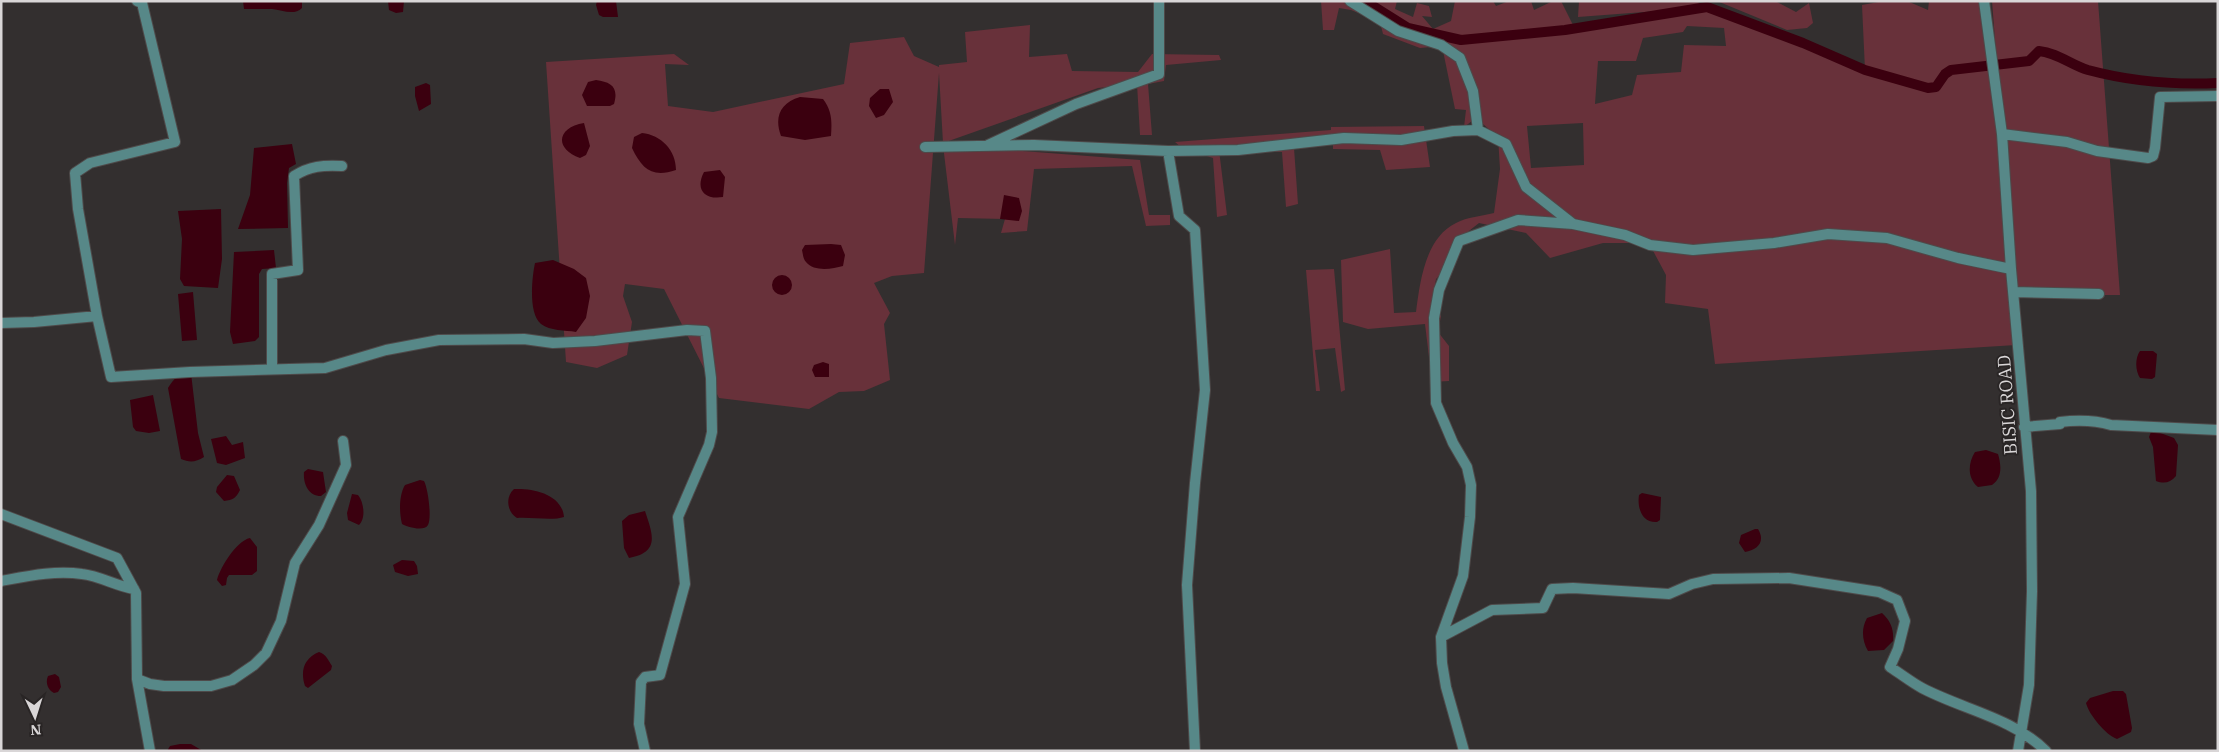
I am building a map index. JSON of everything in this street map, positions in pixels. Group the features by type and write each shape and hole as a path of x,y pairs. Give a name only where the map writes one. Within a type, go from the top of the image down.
{"street":[{"path":"138,1 142,3 175,142 90,163 75,173 78,209 96,316 111,378 325,368 386,350 439,340 524,339 553,343 595,341 687,330 705,331 711,378 712,432 709,445 678,517 685,584 660,675 645,677 641,682 639,724 645,751"},
{"path":"987,146 1076,104 1159,74 1159,1"},
{"path":"1350,1 1398,31 1441,45 1460,58 1473,91 1478,130"},
{"name":"BISIC ROAD","path":"1984,1 1990,57 2002,134 2011,269 2031,491 2032,591 2029,685 2018,751"},
{"path":"2002,134 2067,142 2097,151 2148,158 2153,156 2155,148 2160,98 2218,96"},
{"path":"925,147 1034,145 1168,151 1238,150 1344,138 1401,140 1453,131 1478,130 1506,144 1526,187 1573,224"},
{"path":"1168,151 1179,216 1196,230 1205,390 1187,585 1195,751"},
{"path":"272,369 272,274 298,270 294,176 307,168 326,165 342,166"},
{"path":"1464,751 1446,687 1442,663 1441,637 1464,568 1470,517 1470,485 1467,467 1453,443 1436,403 1434,318 1438,290 1459,241 1518,220 1573,224 1625,235 1650,245 1693,250 1774,243 1828,234 1887,238 1958,258 2011,269"},
{"path":"2013,292 2099,294"},
{"path":"1,324 96,316"},
{"path":"2024,427 2060,424 2060,422 2096,421 2112,425 2125,424 2218,430"},
{"path":"137,679 150,684 164,686 211,686 232,680 254,665 266,653 281,621 296,563 319,525 346,465 342,441"},
{"path":"1,514 116,558 136,593 137,679 150,751"},
{"path":"1,581 66,573 84,574 134,589"},
{"path":"1441,637 1492,610 1543,608 1552,589 1573,588 1669,594 1692,584 1712,580 1789,578 1879,592 1897,600 1905,621 1898,648 1890,667 1922,687 1999,719 2021,731 2046,751"}],"shaded area":[{"path":"243,1 302,1 302,8 295,12 272,9 244,9"},
{"path":"388,1 404,1 403,12 396,13 389,10"},
{"path":"597,1 616,1 618,17 603,17 599,15 596,5"},
{"path":"1321,1 1397,1 1395,9 1413,17 1417,3 1429,6 1432,17 1422,16 1433,29 1451,21 1455,1 1493,1 1496,6 1509,1 1531,1 1534,10 1553,1 1561,1 1574,27 1697,8 1578,17 1579,1 1695,1 1865,70 1862,5 1884,1 1907,1 1928,10 1929,1 1982,1 2002,129 1992,1 2098,1 2120,295 2016,295 2011,269 1887,238 1828,234 1693,250 1645,243 1603,243 1550,258 1526,233 1479,223 1455,242 1451,263 1436,279 1432,302 1441,316 1438,332 1449,346 1449,381 1432,382 1425,324 1368,329 1343,322 1341,260 1390,249 1394,313 1416,312 1422,275 1437,239 1446,230 1460,221 1494,213 1500,169 1498,137 1476,118 1464,127 1466,110 1455,109 1442,46 1420,48 1383,34 1380,22 1351,10 1339,8 1334,30 1323,30","holes":["1687,26 1724,28 1726,46 1684,45 1681,72 1637,75 1632,95 1595,104 1598,61 1636,61 1643,38 1683,32","1412,29 1433,29 1456,39","1583,123 1584,165 1531,168 1527,126"]},
{"path":"1717,1 1775,1 1796,12 1809,3 1813,23 1807,28 1787,30"},
{"path":"1030,25 1029,57 1067,54 1072,71 1138,72 1152,54 1219,55 1221,60 1166,65 1164,81 1148,84 1152,135 1140,135 1137,84 1098,88 943,143 939,73 924,273 892,276 874,283 890,313 884,324 890,380 864,391 839,392 809,409 719,398 664,289 625,284 623,296 632,322 627,355 597,368 566,362 546,62 674,54 689,65 665,64 668,106 713,112 844,84 850,43 904,37 914,56 939,67 939,65 967,62 965,32"},
{"path":"596,80 606,82 612,86 615,93 614,104 610,106 587,106 582,95 588,82"},
{"path":"426,83 430,85 431,104 419,111 415,87"},
{"path":"880,89 889,89 893,102 884,115 876,118 869,106 870,98"},
{"path":"800,97 823,99 831,116 831,136 805,140 781,136 778,123 780,112 788,103"},
{"path":"584,123 590,146 586,155 580,158 571,154 566,149 562,138 569,129"},
{"path":"1424,126 1430,167 1386,170 1380,150 1333,149 1333,144 1294,148 1298,204 1286,207 1282,152 1219,150 1227,215 1217,217 1213,158 1182,148 1175,142 1331,130 1331,127"},
{"path":"642,133 661,140 666,145 673,156 676,170 660,173 649,170 644,166 632,148 634,137"},
{"path":"292,144 296,164 289,168 287,183 288,228 238,229 250,195 254,148"},
{"path":"943,145 1140,160 1149,215 1170,215 1170,225 1146,226 1132,166 1034,169 1027,231 1001,233 1005,219 958,218 955,245"},
{"path":"720,170 725,177 723,197 706,195 701,188 701,178 704,172"},
{"path":"1004,195 1019,198 1022,211 1019,221 1000,219"},
{"path":"221,209 222,259 218,288 184,286 180,279 182,239 178,211"},
{"path":"1828,236 1886,240 2007,273 2016,345 1715,364 1708,309 1665,303 1666,275 1651,247 1693,254"},
{"path":"805,245 841,245 845,255 843,266 829,269 818,268 809,265 805,261 802,250"},
{"path":"274,250 276,268 262,269 259,274 259,337 255,341 233,344 230,332 234,252"},
{"path":"553,260 574,269 586,278 590,296 586,318 576,332 545,326 537,319 534,312 532,286 535,263"},
{"path":"1334,269 1345,390 1341,392 1335,348 1315,350 1320,391 1316,391 1306,270"},
{"path":"782,275 789,278 792,285 789,292 782,295 775,292 772,285 775,278"},
{"path":"193,292 197,340 182,341 178,294"},
{"path":"2140,351 2153,351 2157,354 2155,377 2152,379 2140,378 2138,375 2136,361"},
{"path":"823,362 829,364 829,377 815,377 812,370 814,365"},
{"path":"191,373 198,433 204,457 196,461 181,459 168,388 177,377"},
{"path":"153,395 160,431 149,433 136,431 133,427 130,400"},
{"path":"2155,431 2174,438 2178,445 2176,476 2167,482 2156,481 2153,447 2149,437 2151,432"},
{"path":"226,436 232,445 243,442 245,458 226,465 217,463 211,439"},
{"path":"1986,450 1998,454 2000,475 1992,485 1978,487 1970,475 1971,461 1975,452"},
{"path":"308,469 323,472 326,492 321,496 313,494 307,488 304,472"},
{"path":"227,475 234,476 240,490 234,498 224,501 216,492 217,487"},
{"path":"420,480 424,481 427,490 430,516 428,525 419,529 402,524 400,509 405,485"},
{"path":"514,489 538,491 545,494 558,503 564,517 554,519 517,518 511,512 508,504 509,496"},
{"path":"1642,493 1661,497 1660,520 1657,522 1648,520 1642,514 1639,505 1639,495"},
{"path":"352,494 358,495 363,506 363,519 359,525 348,520 347,513"},
{"path":"645,511 652,535 650,547 646,552 629,558 624,548 622,521 629,515"},
{"path":"1758,529 1761,541 1759,545 1745,552 1739,543 1741,535"},
{"path":"250,538 257,547 257,571 252,575 229,575 226,585 222,586 217,580 225,562 239,544"},
{"path":"402,560 414,561 418,574 408,576 395,572 393,565"},
{"path":"1882,613 1888,619 1891,626 1893,641 1884,650 1868,651 1864,643 1863,634 1865,622 1867,618"},
{"path":"319,652 328,659 332,666 331,670 308,688 305,686 303,675 304,666 310,658"},
{"path":"55,674 59,677 61,687 58,692 54,693 49,688 47,681 48,676"},
{"path":"2113,691 2123,691 2126,694 2132,728 2131,732 2117,739 2098,724 2086,703 2090,698"},
{"path":"191,744 203,751 167,751 170,746"}],"waterway":[{"path":"1365,1 1408,28 1461,40 1565,30 1707,7 1803,43 1865,70 1928,88 1936,87 1945,74 1951,70 2029,61 2039,51 2052,54 2088,70 2120,77 2169,83 2218,83"}]}
